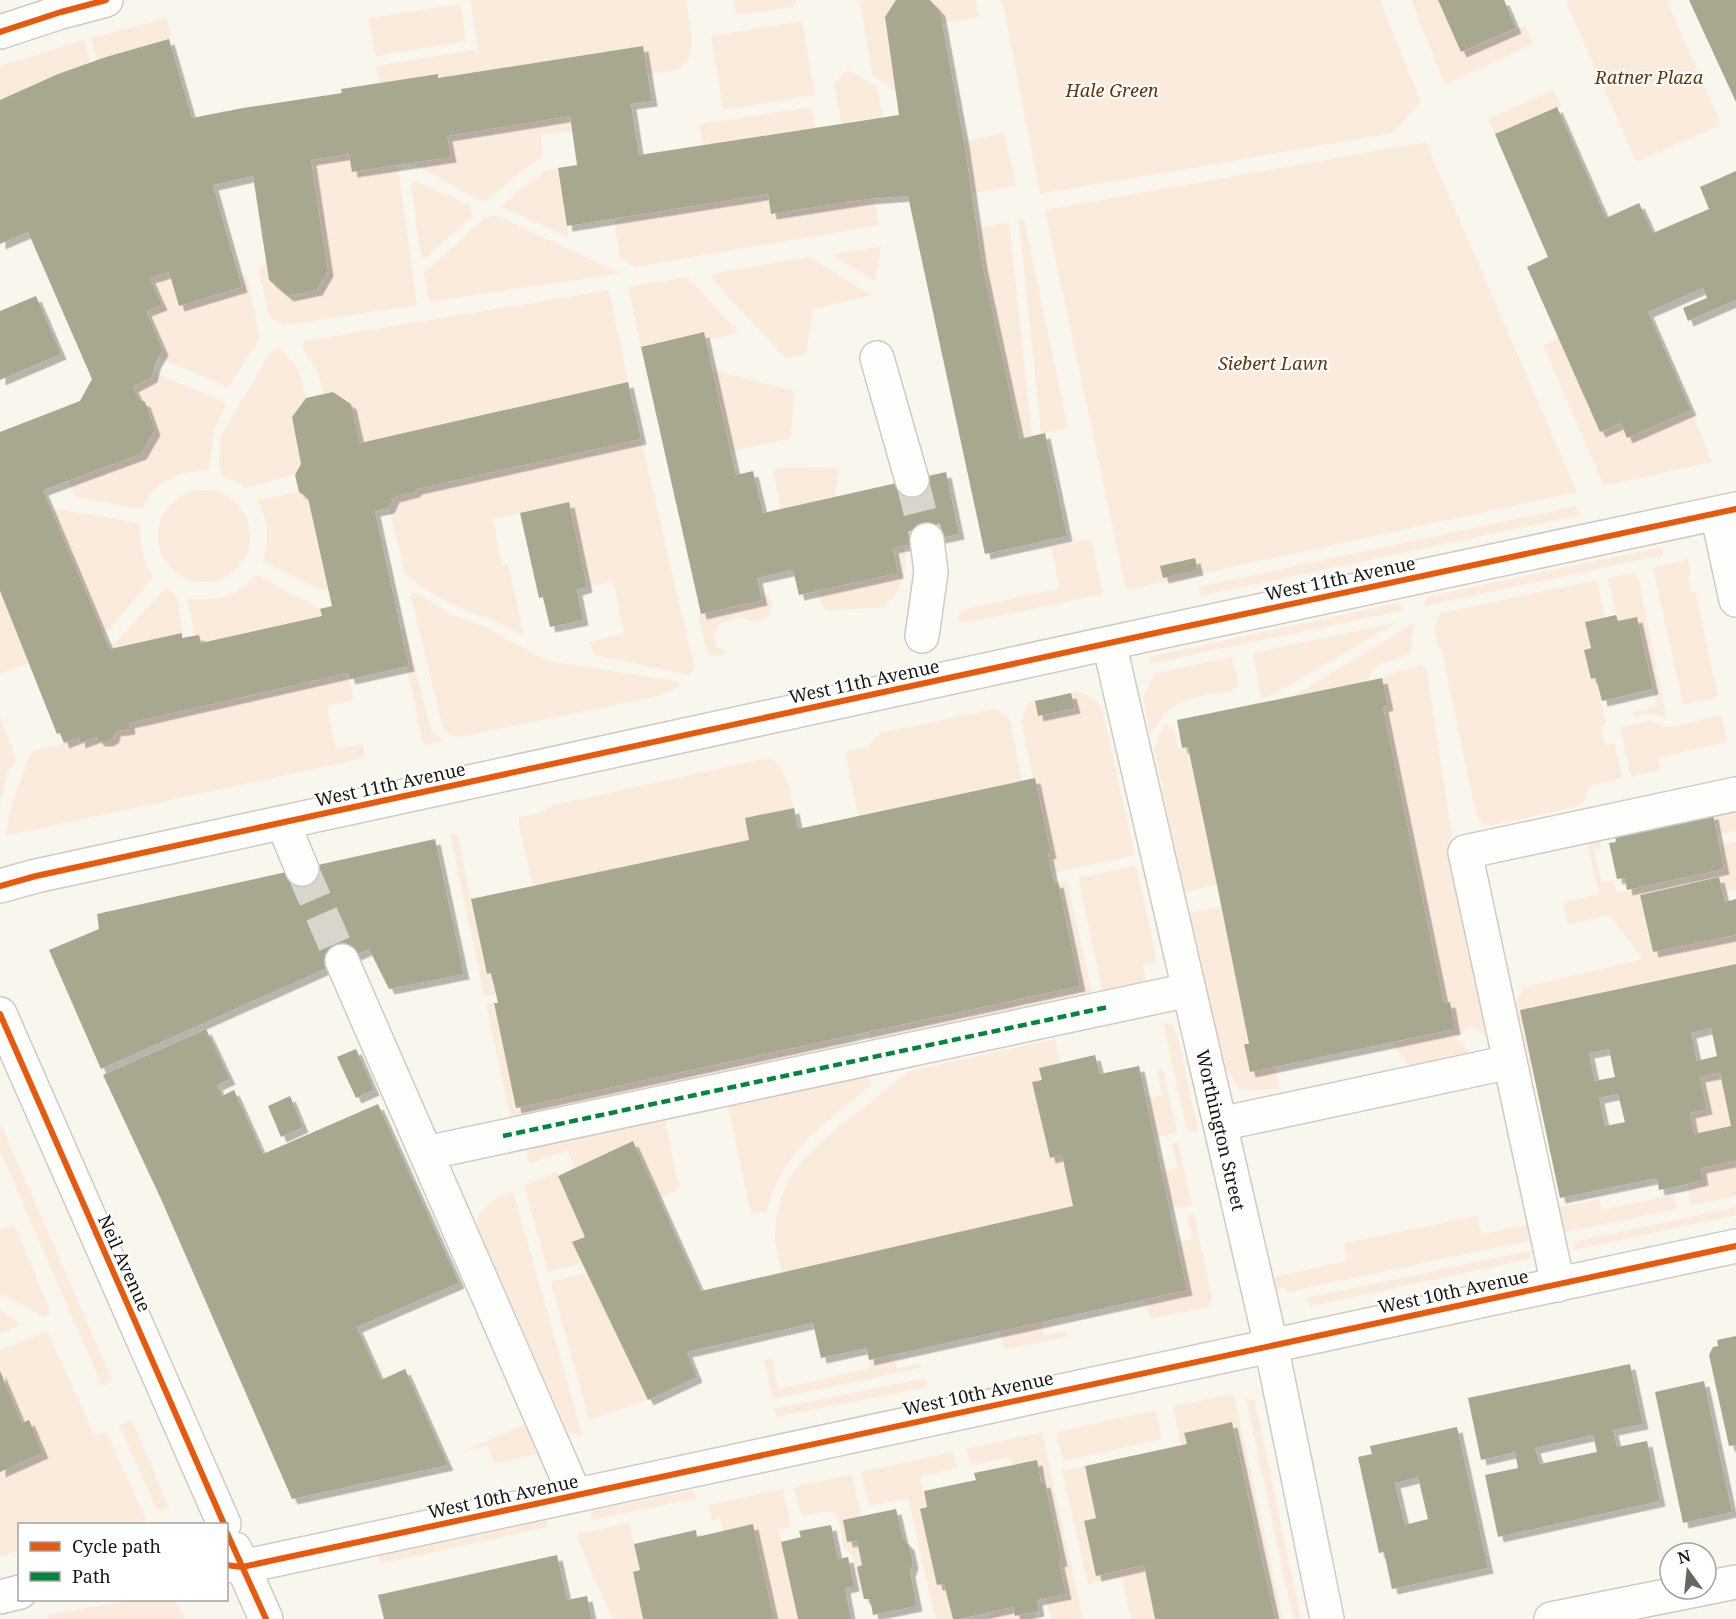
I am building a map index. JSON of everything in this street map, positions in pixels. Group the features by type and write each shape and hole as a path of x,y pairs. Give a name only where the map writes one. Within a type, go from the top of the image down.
{"street":[{"path":"0,32 106,0"},
{"path":"877,358 912,480"},
{"path":"1727,511 1736,600"},
{"name":"West 11th Avenue","path":"0,886 36,876 1109,643 1727,511"},
{"path":"922,636 931,572 927,540"},
{"name":"Worthington Street","path":"1109,643 1271,1345 1327,1619"},
{"path":"1558,1285 1465,852 1736,794"},
{"path":"283,823 302,869"},
{"path":"342,961 575,1495"},
{"path":"426,1153 1189,990"},
{"name":"Neil Avenue","path":"0,1014 224,1523"},
{"path":"1220,1124 1510,1062"},
{"name":"West 10th Avenue","path":"234,1566 1736,1246"},
{"path":"228,1540 234,1566 266,1619"},
{"path":"1718,1586 1736,1582"},
{"path":"0,1597 18,1592"},
{"path":"1551,1619 1658,1598"}],"green space":[{"path":"470,0 686,0 691,28 689,58 676,70 648,74 643,46 439,78 437,74 379,83 376,66 478,49"},
{"path":"733,0 795,0 796,3 792,7 736,15"},
{"path":"858,0 896,0 885,17 895,90 872,74"},
{"path":"930,0 976,0 979,17 942,23 940,11"},
{"name":"Hale Green","path":"1002,0 1380,0 1421,102 1393,133 1040,194"},
{"path":"1411,0 1438,0 1461,52 1525,25 1533,44 1445,85"},
{"name":"Ratner Plaza","path":"1565,0 1667,0 1721,125 1636,162"},
{"path":"461,4 466,41 375,56 369,18"},
{"path":"167,18 171,34 169,39 97,61 91,38"},
{"path":"802,21 815,95 723,110 711,36"},
{"path":"84,40 91,63 58,74 0,100 0,66"},
{"path":"848,69 877,87 883,117 841,123 834,83"},
{"path":"1554,90 1562,107 1557,107 1495,134 1488,118"},
{"path":"812,107 815,128 703,145 699,124"},
{"path":"570,116 572,131 541,135 543,155 483,202 411,163 450,157 447,136"},
{"path":"1004,133 1016,185 972,194 964,141"},
{"name":"Siebert Lawn","path":"1426,142 1577,492 1126,590 1045,210"},
{"path":"349,154 352,172 398,165 417,305 286,325 276,321 269,315 258,267 266,264 269,280 288,296 316,290 328,272 311,160"},
{"path":"558,168 569,238 500,206 546,170"},
{"path":"416,181 469,205 472,216 428,256 421,258 411,185"},
{"path":"768,194 772,214 874,198 879,225 635,267 620,258 614,218"},
{"path":"497,216 621,273 429,302 424,273 485,218"},
{"path":"1024,219 1068,428 1041,434 1019,220"},
{"path":"1009,222 1032,436 1020,439 982,263 977,229"},
{"path":"881,246 875,281 832,255"},
{"path":"810,257 872,295 813,309 806,355 785,358 712,279 711,274"},
{"path":"169,272 179,306 242,287 240,279 247,277 259,341 228,387 159,358 163,349 146,311 162,304 150,278"},
{"path":"687,277 739,333 706,340 704,332 641,347 628,287"},
{"path":"609,290 628,382 360,443 351,404 333,392 325,394 316,370 302,347 304,341"},
{"path":"1559,338 1600,432 1621,423 1627,437 1691,410 1712,462 1604,486 1543,345"},
{"path":"279,347 298,369 306,398 292,417 301,464 296,474 246,488 222,477 219,467 221,435 269,355"},
{"path":"713,370 795,391 790,439 731,451"},
{"path":"153,372 227,403 214,430 209,471 185,473 170,478 157,487 142,509 76,497 69,481 141,454 155,430 145,402 139,399 133,387 152,377"},
{"path":"641,439 694,666 691,674 594,655 589,642 624,634 613,581 587,587 569,502 493,519 502,566 508,564 524,636 491,619 443,600 405,573 389,508 394,497 414,492 417,489"},
{"path":"787,467 839,468 835,497 781,509 773,470"},
{"path":"204,490 222,494 236,504 246,518 250,536 246,554 236,568 222,578 204,582 186,578 172,568 162,554 158,536 162,518 172,504 186,494"},
{"path":"299,492 308,498 328,589 321,590 263,562 267,531 264,515 257,500"},
{"path":"1576,506 1580,515 1201,596 1198,587"},
{"path":"58,509 140,523 142,552 153,578 109,630 103,632 52,511"},
{"path":"1091,539 1103,594 979,620 958,622 958,616 962,610 1060,588 1051,547"},
{"path":"904,546 906,563 903,579 900,587 884,607 829,611 822,607 818,591 898,573 893,548"},
{"path":"1661,547 1663,555 1424,606 1425,600 1430,596"},
{"path":"1688,559 1691,591 1696,593 1718,697 1683,704 1653,568"},
{"path":"1637,572 1667,719 1651,713 1634,716 1633,713 1657,706 1637,617 1618,621 1608,578"},
{"path":"257,575 320,609 322,616 201,643 195,636 187,599 225,596 240,589"},
{"path":"1597,580 1605,617 1585,622 1591,648 1584,650 1591,679 1596,678 1606,724 1601,726 1605,745 1615,743 1622,778 1587,787 1587,795 1579,806 1490,826 1481,822 1476,814 1441,648 1438,649 1436,621 1441,613"},
{"path":"166,587 178,597 182,633 110,649 108,644 116,642"},
{"path":"0,591 29,663 0,674"},
{"path":"410,593 416,593 452,615 488,628 551,661 681,682 674,689 658,696 459,737 453,736 446,732 442,724"},
{"path":"761,593 771,600 771,613 759,620 740,618 723,623 718,627 714,636 718,648 726,651 718,656 708,652 698,614 762,600"},
{"path":"1397,603 1402,605 1404,610 1149,664 1148,657"},
{"path":"1398,622 1273,695 1261,698 1253,653"},
{"path":"1414,623 1410,654 1378,665 1370,673 1369,680 1293,696"},
{"path":"405,627 431,730 443,742 423,745 401,628"},
{"path":"1232,657 1239,686 1234,690 1192,699 1176,705 1164,715 1150,735 1143,696 1155,673"},
{"path":"1421,665 1426,667 1452,835 1448,844 1449,854 1486,1029 1485,1036 1470,1024 1457,1040 1472,1053 1464,1060 1413,1070 1391,1043 1455,1029 1450,1002 1444,1003 1383,707 1388,705 1382,678"},
{"path":"348,673 354,700 327,706 336,749 363,744 365,758 5,836 12,803 31,752 79,737 81,742 96,737 99,741 108,741 114,737 115,731 130,729 129,723"},
{"path":"1076,692 1091,697 1102,709 1135,855 1052,873 1048,854 1051,852 1021,720 1030,702 1035,701 1038,716 1075,708 1071,693"},
{"path":"994,709 1010,719 1022,781 858,816 845,752 868,747 880,733"},
{"path":"1721,715 1727,742 1658,758 1660,770 1631,777 1620,727 1649,721 1671,727"},
{"path":"0,717 14,752 15,761 7,772 1,802 0,802"},
{"path":"1165,724 1174,729 1179,748 1188,747 1217,885 1183,892 1154,747"},
{"path":"763,759 772,759 777,762 787,781 794,808 745,818 749,840 533,886 519,817 541,813 553,805"},
{"path":"1736,809 1736,831 1717,835 1712,815"},
{"path":"457,833 487,974 491,973 495,994 484,995 450,834"},
{"path":"1597,833 1601,848 1594,850 1602,883 1613,880 1617,893 1724,869 1720,845 1736,842 1736,889 1723,892 1719,877 1640,895 1653,952 1736,935 1736,964 1520,1009 1534,1079 1518,1040 1514,1019 1517,1000 1524,987 1643,959 1609,915 1568,925 1563,903 1599,894 1587,843 1567,848 1567,843"},
{"path":"1134,866 1137,869 1157,962 1143,965 1147,984 1103,994 1078,878"},
{"path":"1067,881 1093,996 871,1043 869,1032 1080,986 1058,882"},
{"path":"1221,906 1249,1044 1244,1045 1250,1072 1275,1067 1280,1089 1240,1090 1215,1046 1189,913"},
{"path":"494,1003 516,1107 856,1035 858,1046 511,1121 486,1005"},
{"path":"1163,1021 1171,1025 1177,1033 1198,1130 1187,1132"},
{"path":"1055,1039 1060,1063 1040,1068 1042,1080 1033,1082 1050,1158 1062,1155 1073,1206 782,1273 775,1242 776,1221 781,1198 789,1179 801,1162 825,1138 909,1071"},
{"path":"1163,1069 1177,1132 1155,1138 1146,1098 1162,1095 1157,1070"},
{"path":"868,1071 871,1086 807,1140 783,1171 767,1211 751,1214 727,1102"},
{"path":"1720,1073 1731,1126 1694,1134 1690,1113 1707,1109 1700,1077"},
{"path":"664,1116 679,1188 659,1200 633,1141 574,1168 568,1151 529,1163 524,1145"},
{"path":"0,1122 113,1381 102,1386 0,1151"},
{"path":"1178,1143 1192,1205 1170,1209 1162,1171 1177,1168 1172,1144"},
{"path":"1736,1161 1736,1196 1691,1206 1687,1184 1703,1180 1701,1168"},
{"path":"556,1172 585,1237 572,1242 582,1263 548,1272 524,1186"},
{"path":"513,1191 582,1434 580,1436 568,1432 477,1225 478,1218 485,1208"},
{"path":"1673,1195 1677,1209 1561,1233 1556,1208 1599,1199 1602,1210"},
{"path":"1736,1207 1736,1215 1574,1250 1573,1242"},
{"path":"1194,1214 1212,1298 1209,1307 1150,1319 1145,1299 1187,1290 1177,1242 1192,1239 1187,1216"},
{"path":"1477,1216 1482,1234 1528,1225 1531,1240 1288,1292 1283,1288 1262,1292 1260,1280 1347,1261 1344,1243"},
{"path":"14,1224 51,1313 43,1316 0,1294 0,1230"},
{"path":"1533,1250 1530,1259 1311,1306 1306,1298"},
{"path":"587,1273 648,1400 589,1420 551,1282"},
{"path":"0,1310 22,1324 0,1334"},
{"path":"1042,1322 1045,1335 1066,1331 1067,1337 1004,1350 1000,1331"},
{"path":"47,1331 95,1436 106,1432 146,1519 145,1523 18,1523 18,1551 0,1557 0,1472 43,1453 29,1420 22,1423 0,1371 0,1351"},
{"path":"893,1355 897,1369 920,1364 921,1368 773,1399 764,1360 772,1359 778,1389 871,1368 869,1360"},
{"path":"925,1378 927,1387 776,1417 774,1409"},
{"path":"1234,1394 1283,1619 1275,1619 1233,1423 1184,1433 1187,1444 1181,1445 1173,1406"},
{"path":"1246,1399 1255,1401 1301,1619 1293,1619"},
{"path":"1156,1410 1162,1439 1063,1461 1056,1432"},
{"path":"132,1420 169,1507 156,1509 119,1425"},
{"path":"527,1423 536,1454 494,1464 489,1445 462,1452"},
{"path":"1042,1432 1083,1619 1051,1619 1046,1598 1066,1594 1059,1562 1062,1561 1045,1483 1041,1483 1037,1460 1013,1465 1011,1457 975,1465 970,1462 966,1449"},
{"path":"953,1452 957,1468 920,1477 953,1619 935,1619 908,1498 869,1506 861,1472"},
{"path":"1085,1466 1096,1518 1084,1522 1096,1575 1144,1565 1155,1619 1131,1619 1121,1577 1088,1584 1062,1471"},
{"path":"852,1474 861,1516 843,1521 847,1542 857,1541 862,1565 857,1567 863,1600 852,1554 844,1549 837,1518 831,1512 806,1516 800,1512 794,1487"},
{"path":"783,1489 791,1527 779,1530 798,1619 774,1619 753,1525 723,1531 720,1519 712,1520 708,1505"},
{"path":"694,1490 696,1498 592,1520 589,1511"},
{"path":"547,1520 548,1527 380,1564 378,1556"},
{"path":"629,1523 640,1570 633,1572 643,1619 612,1619 577,1534"},
{"path":"128,1601 175,1601 184,1619 48,1619 47,1615"},
{"path":"1013,1607 1015,1616 1034,1612 1036,1619 990,1619 989,1612"}],"building":[{"path":"896,0 930,0 940,11 964,141 982,263 1020,439 1045,433 1067,536 985,554 908,196 867,199 771,214 768,194 567,226 558,168 577,165 570,116 447,136 451,157 352,172 349,154 311,160 328,271 317,290 288,296 269,280 253,176 213,185 242,287 179,306 169,272 150,278 162,305 146,311 163,350 155,364 152,377 133,387 139,399 145,402 155,430 141,454 43,490 110,649 182,633 182,638 199,635 201,643 322,616 320,609 332,606 308,498 299,492 295,475 301,464 292,417 306,398 333,392 351,404 360,443 628,382 641,439 417,489 414,492 394,497 389,508 375,511 409,666 350,679 348,673 129,723 130,729 115,731 114,737 108,741 99,741 96,737 80,743 79,737 64,743 60,733 57,734 0,591 0,432 80,401 92,379 28,232 0,244 0,100 58,74 169,39 192,118 342,93 341,89 438,74 438,78 643,46 652,101 631,104 639,155 899,115 885,17"},
{"path":"1438,0 1504,0 1516,28 1461,52"},
{"path":"1689,0 1736,0 1736,102 1712,50"},
{"path":"1557,107 1606,218 1639,203 1653,233 1709,209 1700,187 1736,171 1736,300 1688,321 1683,308 1707,298 1703,288 1648,312 1691,410 1627,438 1621,423 1600,432 1527,267 1548,257 1495,134"},
{"path":"36,296 61,354 0,380 0,311"},
{"path":"704,332 736,475 753,471 763,513 946,472 959,534 893,548 898,573 799,595 793,570 757,578 762,600 701,614 641,347"},
{"path":"569,502 587,587 577,590 583,620 550,627 543,597 539,598 520,513"},
{"path":"1195,558 1198,570 1163,578 1160,566"},
{"path":"1616,615 1618,621 1637,617 1653,689 1602,701 1596,678 1591,679 1584,650 1591,648 1585,622"},
{"path":"1382,678 1388,705 1383,707 1444,1003 1450,1002 1455,1029 1250,1072 1244,1044 1249,1044 1217,885 1188,747 1182,748 1177,720"},
{"path":"1071,693 1075,708 1038,716 1035,701"},
{"path":"1035,778 1051,853 1048,854 1053,879 1055,883 1058,882 1080,986 516,1108 494,1003 498,1003 491,973 487,974 471,899 749,840 745,818 794,808 798,829"},
{"path":"1713,814 1724,869 1627,890 1625,878 1617,879 1609,843 1616,842 1614,830"},
{"path":"435,839 464,974 389,989 369,949 101,1069 49,950 99,929 97,914"},
{"path":"1719,877 1725,902 1736,899 1736,935 1653,952 1640,895"},
{"path":"1736,964 1736,1161 1701,1168 1703,1180 1679,1186 1659,1190 1657,1178 1560,1198 1520,1010","holes":["1711,1028 1717,1056 1697,1061 1691,1033","1609,1049 1615,1077 1595,1081 1589,1053","1720,1073 1731,1126 1694,1134 1690,1113 1707,1109 1700,1077","1618,1094 1625,1122 1605,1126 1599,1098"]},
{"path":"206,1029 230,1079 217,1085 222,1096 234,1090 263,1154 378,1104 459,1283 357,1327 381,1380 405,1369 448,1465 292,1499 161,1199 103,1075"},
{"path":"356,1049 374,1090 356,1098 337,1057"},
{"path":"1095,1055 1100,1074 1139,1066 1187,1290 869,1360 867,1348 821,1358 813,1323 687,1352 697,1377 648,1400 572,1242 585,1237 558,1176 633,1141 701,1291 1073,1206 1062,1155 1050,1158 1032,1082 1042,1080 1039,1068"},
{"path":"290,1096 303,1127 281,1137 268,1106"},
{"path":"1736,1336 1736,1445 1729,1446 1709,1355 1713,1347 1718,1346 1717,1340"},
{"path":"1630,1364 1643,1424 1613,1430 1617,1447 1647,1441 1660,1501 1498,1537 1485,1475 1518,1468 1515,1452 1481,1460 1468,1398","holes":["1593,1435 1597,1452 1540,1464 1535,1448"]},
{"path":"0,1371 22,1423 29,1420 43,1453 0,1472"},
{"path":"1704,1381 1732,1512 1683,1523 1655,1392"},
{"path":"1232,1422 1275,1619 1155,1619 1144,1565 1096,1576 1084,1521 1096,1518 1085,1466 1187,1444 1184,1433"},
{"path":"1457,1427 1488,1568 1392,1589 1384,1552 1379,1553 1358,1457 1372,1454 1370,1446","holes":["1418,1477 1428,1519 1405,1525 1395,1483"]},
{"path":"1037,1460 1041,1483 1045,1482 1062,1561 1059,1562 1066,1594 1037,1600 1039,1611 1015,1616 1013,1607 953,1619 944,1584 937,1585 920,1509 927,1507 924,1491 976,1480 974,1473"},
{"path":"896,1509 903,1539 909,1545 913,1563 910,1572 917,1606 873,1615 870,1599 864,1599 857,1567 862,1565 857,1541 847,1542 843,1520"},
{"path":"753,1524 774,1619 643,1619 633,1572 640,1570 634,1544 696,1530 697,1537"},
{"path":"831,1525 838,1559 848,1557 854,1586 845,1588 851,1619 798,1619 781,1542 801,1537 799,1531"},
{"path":"557,1555 567,1600 587,1596 592,1619 384,1619 378,1595"}],"tunnel":[{"path":"912,480 927,540"},
{"path":"302,869 342,961"}],"marked path":[{"path":"503,1136 1108,1007"}],"cycle path":[{"path":"0,32 106,0"},
{"path":"0,886 36,876 1736,509"},
{"path":"0,1014 224,1523"},
{"path":"228,1565 242,1567 1736,1246"},
{"path":"228,1535 266,1619"}]}
